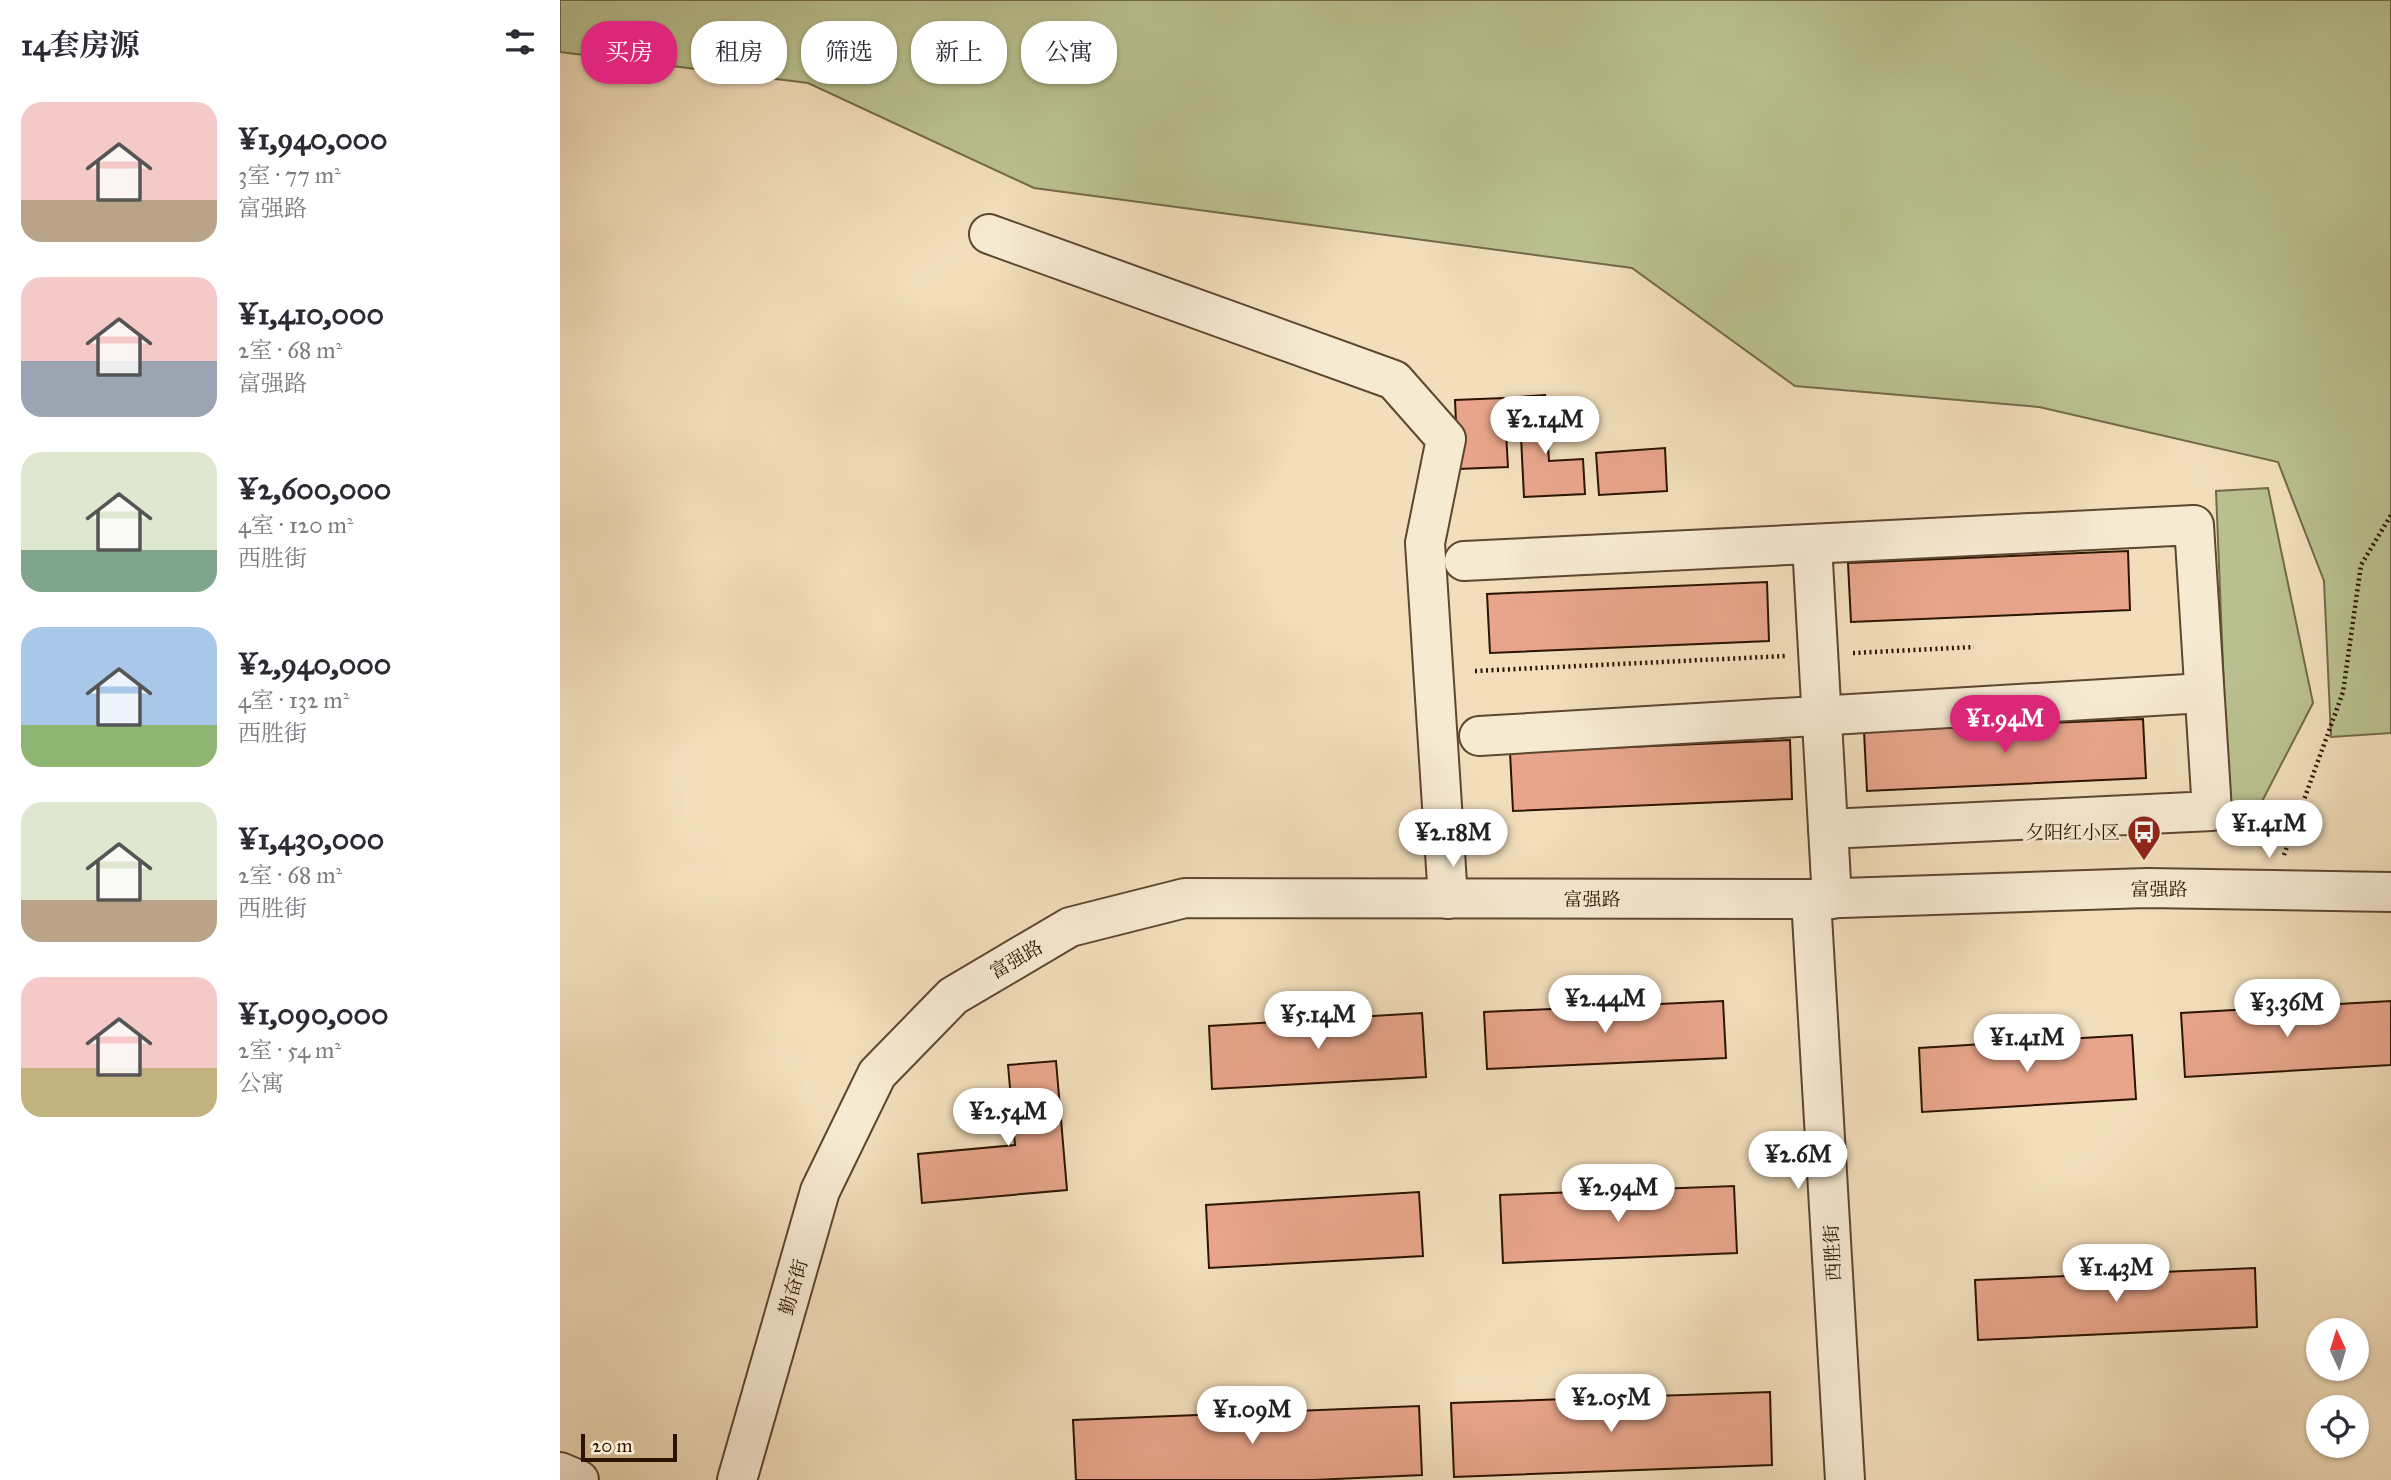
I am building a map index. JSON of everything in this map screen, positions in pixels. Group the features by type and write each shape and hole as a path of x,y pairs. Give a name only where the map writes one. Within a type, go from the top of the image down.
{"street":[{"path":"989,234 1394,380 1446,439 1425,543 1448,899"},
{"path":"1464,561 2194,525 2212,811 1828,829"},
{"name":"西胜街","path":"1812,544 1828,829 1821,899 1845,1480"},
{"path":"1479,736 2204,693"},
{"name":"富强路","path":"864,1101 877,1074 953,996 1070,927 1185,898 1821,899 2147,888 2391,892"},
{"name":"勤奋街","path":"737,1480 820,1191 864,1101"},
{"path":"560,1472 579,1480"}],"path":[{"path":"2272,890 2343,692 2361,565 2391,515"},
{"path":"1475,671 1974,647"}],"green space":[{"path":"560,0 2391,0 2391,733 2331,737 2324,581 2278,462 2039,407 1795,386 1632,268 1034,188 810,84 897,84 897,21 801,21 801,82 787,80 787,21 691,21 691,68 677,67 677,21 581,21 581,55 560,52"},
{"path":"2268,488 2313,703 2257,811 2229,814 2216,491"}],"building":[{"path":"1545,395 1549,461 1583,459 1585,494 1524,497 1519,397"},
{"path":"1504,398 1508,467 1458,469 1455,400"},
{"path":"1665,448 1667,491 1599,495 1596,453"},
{"path":"2128,551 2130,610 1851,622 1848,563"},
{"path":"1767,582 1769,641 1490,653 1487,594"},
{"path":"2143,719 2146,778 1867,791 1864,731"},
{"path":"1790,740 1792,799 1513,811 1510,752"},
{"path":"1723,1001 1726,1058 1487,1069 1484,1012"},
{"path":"2391,1001 2391,1065 2185,1077 2181,1013"},
{"path":"1422,1013 1426,1077 1212,1089 1209,1026"},
{"path":"2132,1035 2136,1099 1922,1112 1919,1048"},
{"path":"1056,1061 1067,1190 922,1203 918,1154 1015,1145 1008,1065"},
{"path":"1734,1186 1737,1253 1503,1263 1500,1195"},
{"path":"1419,1192 1423,1256 1209,1268 1206,1205"},
{"path":"2255,1268 2257,1327 1978,1340 1975,1280"},
{"path":"1770,1392 1772,1465 1454,1477 1451,1403"},
{"path":"1419,1406 1422,1475 1314,1480 1076,1480 1073,1420"}],"place":[{"name":"夕阳红小区","path":"2144,862"}]}
